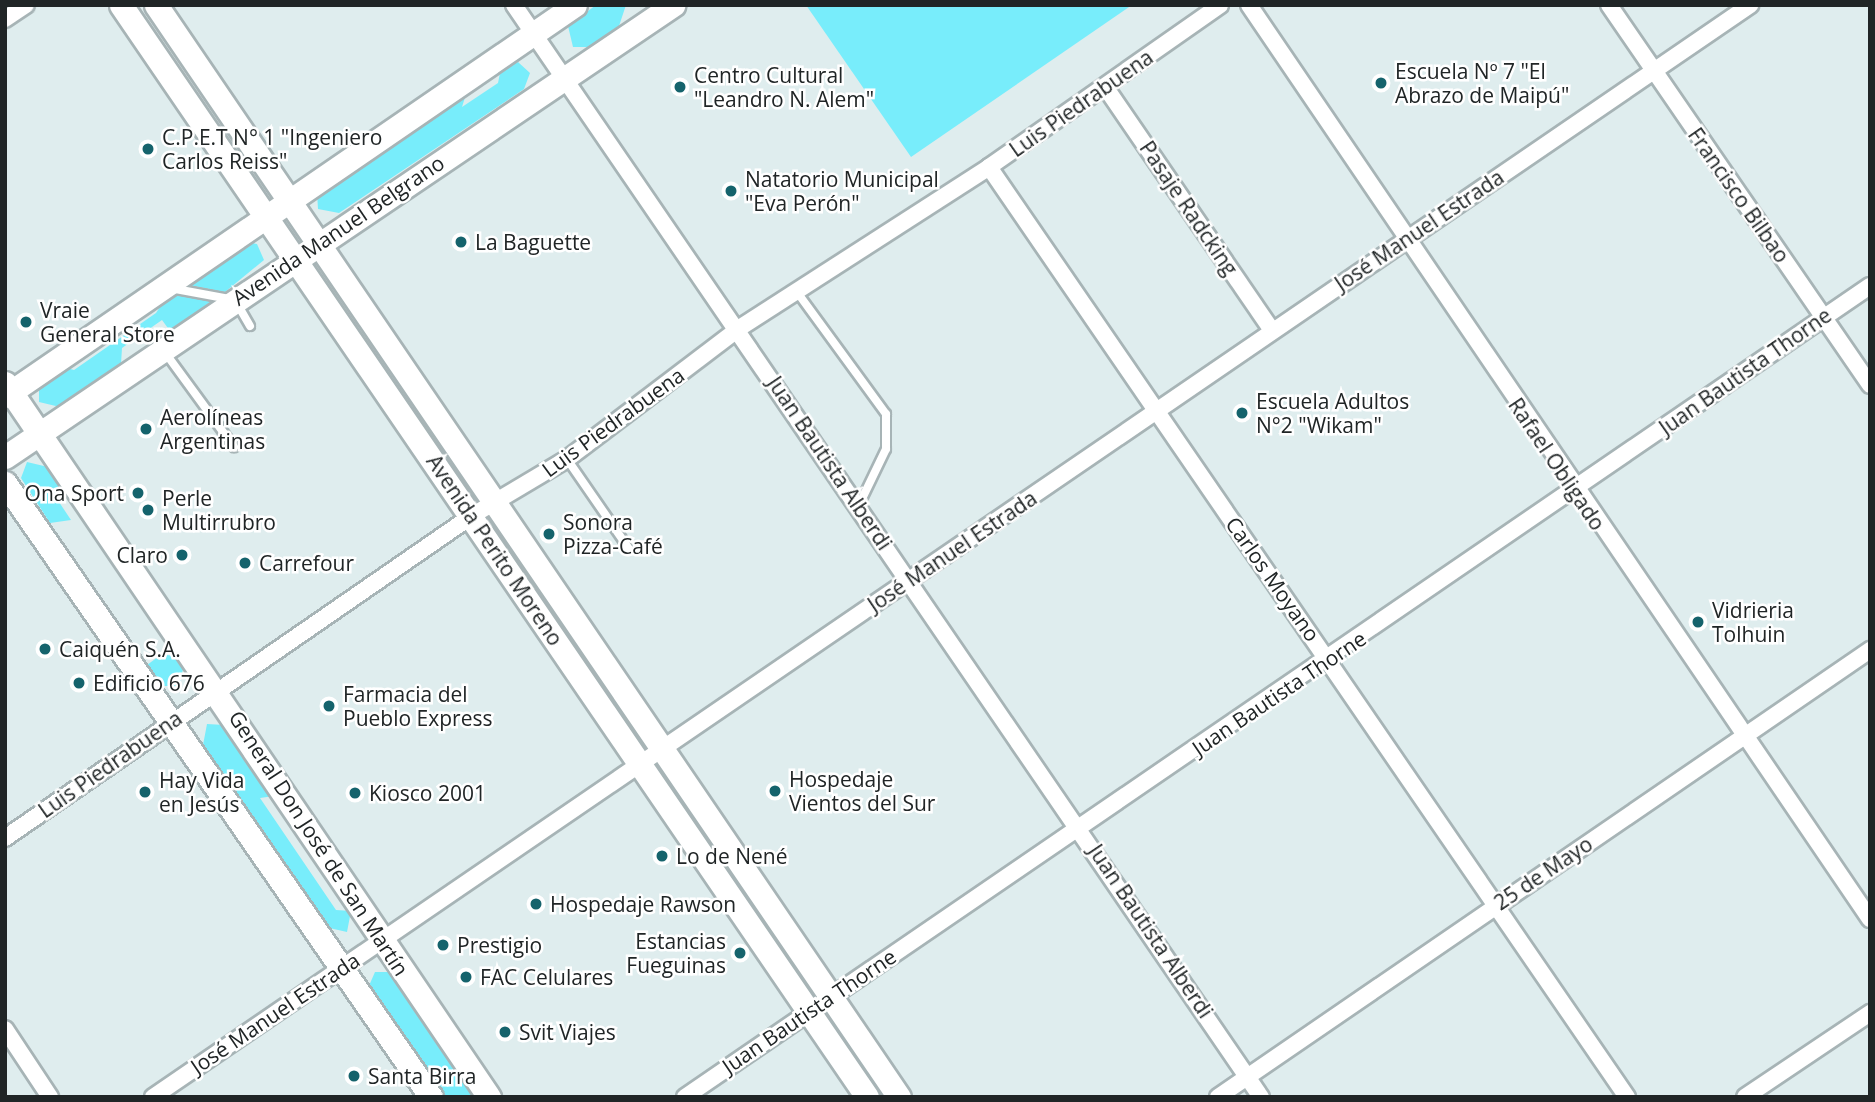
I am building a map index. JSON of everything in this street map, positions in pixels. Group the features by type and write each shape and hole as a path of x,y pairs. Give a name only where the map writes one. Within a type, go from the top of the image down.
{"main road":[{"name":"Avenida Perito Moreno","path":"121,5 473,515 867,1097"},
{"name":"Avenida Perito Moreno","path":"156,5 286,200 495,501 899,1097"},
{"path":"7,390 164,287 264,214 575,5"},
{"name":"Avenida Manuel Belgrano","path":"5,457 317,243 673,5"},
{"name":"General Don José de San Martín","path":"7,390 218,688 382,941 489,1097"},
{"path":"5,482 169,723 431,1097"}],"street":[{"path":"5,19 26,5"},
{"name":"Juan Bautista Alberdi","path":"514,5 1081,826 1261,1097"},
{"name":"Luis Piedrabuena","path":"5,838 218,688 473,515 567,459 738,329 989,167 1106,88 1220,5"},
{"name":"Rafael Obligado","path":"1249,5 1404,240 1870,919"},
{"name":"Francisco Bilbao","path":"1609,5 1870,385"},
{"name":"José Manuel Estrada","path":"153,1097 382,941 637,760 910,581 1157,412 1271,329 1750,5"},
{"name":"Pasaje Radcking","path":"1106,88 1271,329"},
{"name":"Carlos Moyano","path":"989,167 1627,1097"},
{"name":"Juan Bautista Thorne","path":"685,1097 1329,660 1870,286"},
{"name":"25 de Mayo","path":"1218,1097 1870,650"},
{"path":"1745,1097 1870,1013"},
{"path":"5,1029 50,1097"}],"lane":[{"path":"164,287 235,300 250,326"},
{"path":"797,292 886,414 886,449 860,503"},
{"path":"163,349 234,447"},
{"path":"567,459 629,549"}],"shaded area":[{"path":"596,5 626,5 619,26 590,47 573,47 568,26"},
{"path":"806,5 1132,5 911,157"},
{"path":"518,62 530,73 524,89 339,213 318,209 317,193 467,91 462,107 498,83 501,68"},
{"path":"246,242 257,244 264,260 225,292 183,284"},
{"path":"169,293 212,301 170,331 162,320 122,348 121,364 60,407 39,402 39,385 63,367 74,370 156,313"},
{"path":"27,462 48,467 68,496 59,502 71,520 50,523 21,478"},
{"path":"162,654 178,657 184,665 179,686 162,686 147,665"},
{"path":"207,724 224,725 274,796 260,798 336,910 351,911 347,932 325,927 203,745"},
{"path":"375,972 392,972 478,1097 441,1097 368,988"}],"place":[{"name":"Escuela Nº 7 \"El Abrazo de Maipú\"","path":"1381,83"},
{"name":"Centro Cultural \"Leandro N. Alem\"","path":"680,87"},
{"name":"C.P.E.T N° 1 \"Ingeniero Carlos Reiss\"","path":"148,149"},
{"name":"Natatorio Municipal \"Eva Perón\"","path":"731,191"},
{"name":"La Baguette","path":"461,242"},
{"name":"Vraie General Store","path":"26,322"},
{"name":"Escuela Adultos N°2 \"Wikam\"","path":"1242,413"},
{"name":"Aerolíneas Argentinas","path":"146,429"},
{"name":"Ona Sport","path":"138,493"},
{"name":"Perle Multirrubro","path":"148,510"},
{"name":"Sonora Pizza-Café","path":"549,534"},
{"name":"Claro","path":"182,555"},
{"name":"Carrefour","path":"245,563"},
{"name":"Vidrieria Tolhuin","path":"1698,622"},
{"name":"Caiquén S.A.","path":"45,649"},
{"name":"Edificio 676","path":"79,683"},
{"name":"Farmacia del Pueblo Express","path":"329,706"},
{"name":"Hospedaje Vientos del Sur","path":"775,791"},
{"name":"Hay Vida en Jesús","path":"145,792"},
{"name":"Kiosco 2001","path":"355,793"},
{"name":"Lo de Nené","path":"662,856"},
{"name":"Hospedaje Rawson","path":"536,904"},
{"name":"Prestigio","path":"443,945"},
{"name":"Estancias Fueguinas","path":"740,953"},
{"name":"FAC Celulares","path":"466,977"},
{"name":"Svit Viajes","path":"505,1032"},
{"name":"Santa Birra","path":"354,1076"}]}
